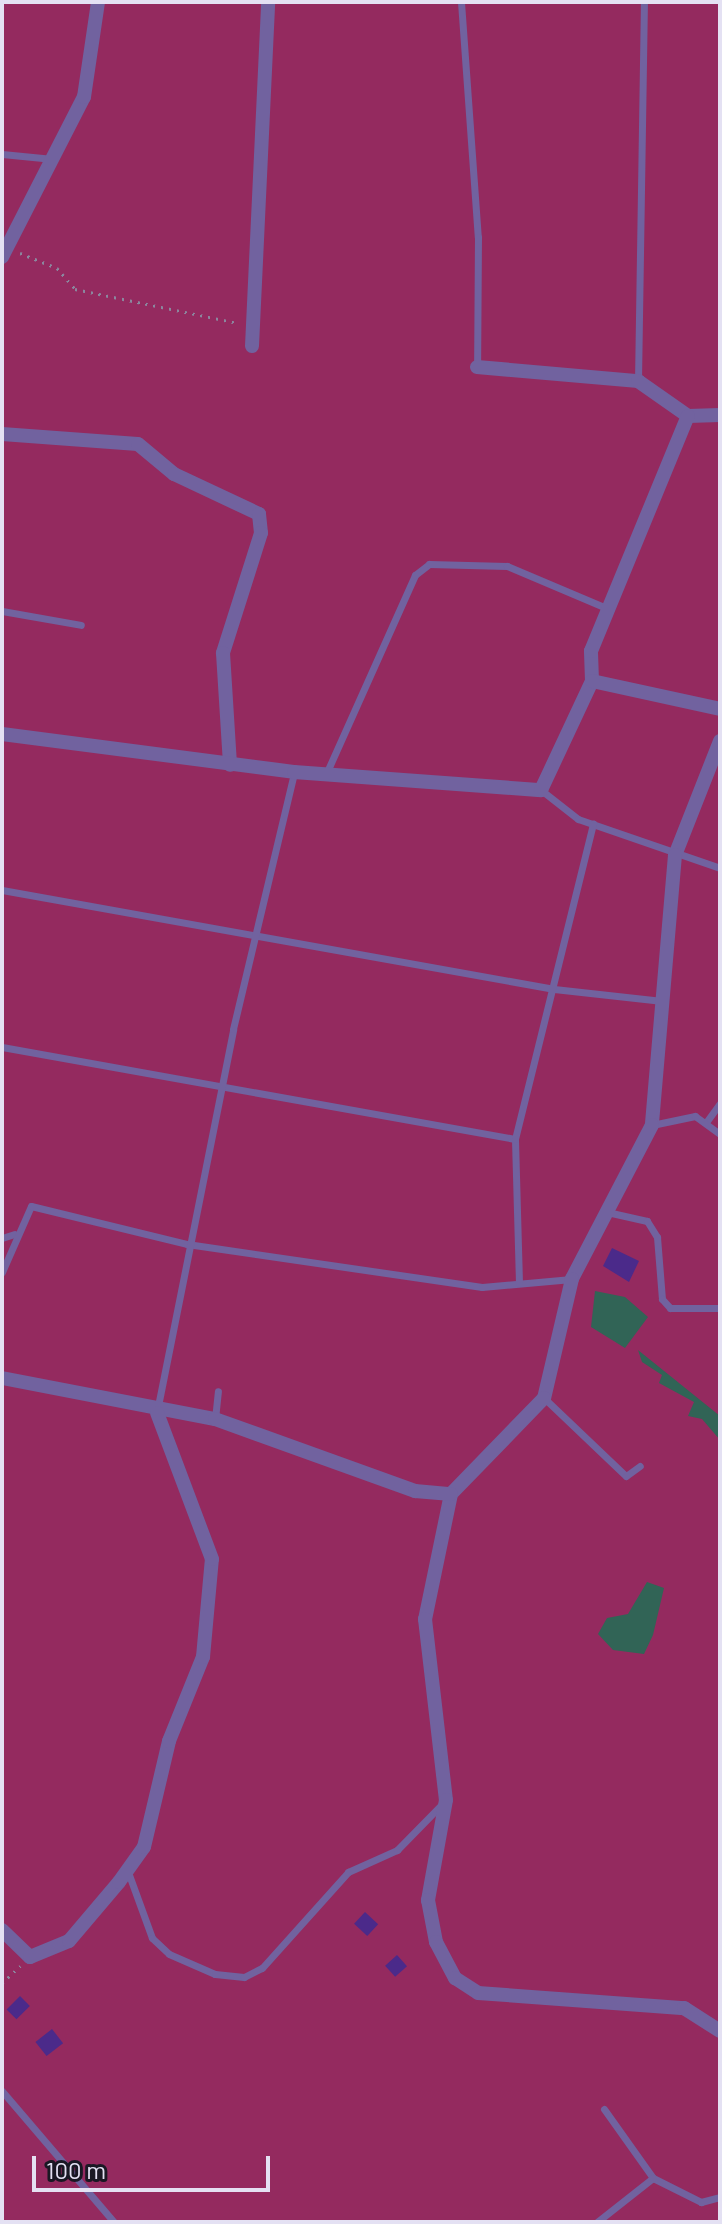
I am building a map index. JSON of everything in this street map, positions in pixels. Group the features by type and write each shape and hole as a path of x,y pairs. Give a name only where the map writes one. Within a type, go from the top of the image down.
{"street":[{"path":"6,252 84,97 98,2"},
{"path":"252,346 268,2"},
{"path":"477,367 638,381 688,416 720,415"},
{"path":"2,734 294,772 541,790 592,681 591,651 688,416"},
{"path":"2,434 138,444 174,474 259,514 261,533 223,653 230,765"},
{"path":"592,681 720,709"},
{"path":"720,741 675,855 665,1002 652,1125 572,1279 544,1398 451,1494 425,1619 446,1800 428,1900 436,1942 455,1978 478,1993 684,2008 720,2031"},
{"path":"2,1378 157,1413 215,1419 415,1491 451,1494"},
{"path":"2,1930 30,1957 69,1941 128,1870 144,1847 169,1741 203,1657 214,1587 212,1559 157,1413"}],"lane":[{"path":"461,2 478,237 477,367"},
{"path":"638,381 644,2"},
{"path":"2,154 53,159"},
{"path":"326,774 415,575 429,564 507,566 610,609"},
{"path":"2,611 81,625"},
{"path":"157,1413 187,1244 221,1084 294,772"},
{"path":"541,790 593,824 675,855 720,868"},
{"path":"519,1283 515,1139 593,824"},
{"path":"2,890 554,989 665,1002"},
{"path":"2,1047 515,1139"},
{"path":"707,1121 720,1103"},
{"path":"652,1125 678,1116 707,1121 720,1134"},
{"path":"2,1272 14,1234 31,1206 187,1244 482,1287 572,1279"},
{"path":"607,1212 647,1221 657,1237 662,1299 670,1308 720,1308"},
{"path":"2,1238 14,1234"},
{"path":"215,1419 218,1391"},
{"path":"544,1398 626,1476 640,1466"},
{"path":"128,1870 152,1938 215,1974 244,1977 262,1968 348,1872 397,1850 446,1800"},
{"path":"2,2091 114,2222"},
{"path":"604,2109 653,2178 701,2202 720,2197"},
{"path":"597,2222 653,2178"}],"path":[{"path":"6,252 57,268 75,289 254,323"},
{"path":"2,1983 30,1957"}],"shaded area":[{"path":"2,2 720,2 720,2222 2,2222"},
{"path":"595,1291 625,1297 648,1317 625,1348 591,1327"},
{"path":"638,1350 720,1416 720,1440 702,1419 688,1416 694,1402 659,1383 662,1375 642,1362"},
{"path":"647,1582 664,1588 653,1635 644,1654 613,1650 598,1634 607,1618 628,1614"}],"building":[{"path":"612,1248 639,1261 629,1282 603,1266"},
{"path":"365,1912 378,1924 367,1936 354,1924"},
{"path":"397,1955 407,1966 395,1977 385,1966"},
{"path":"20,1996 30,2006 16,2019 7,2009"},
{"path":"52,2029 63,2043 47,2056 35,2042"}]}
